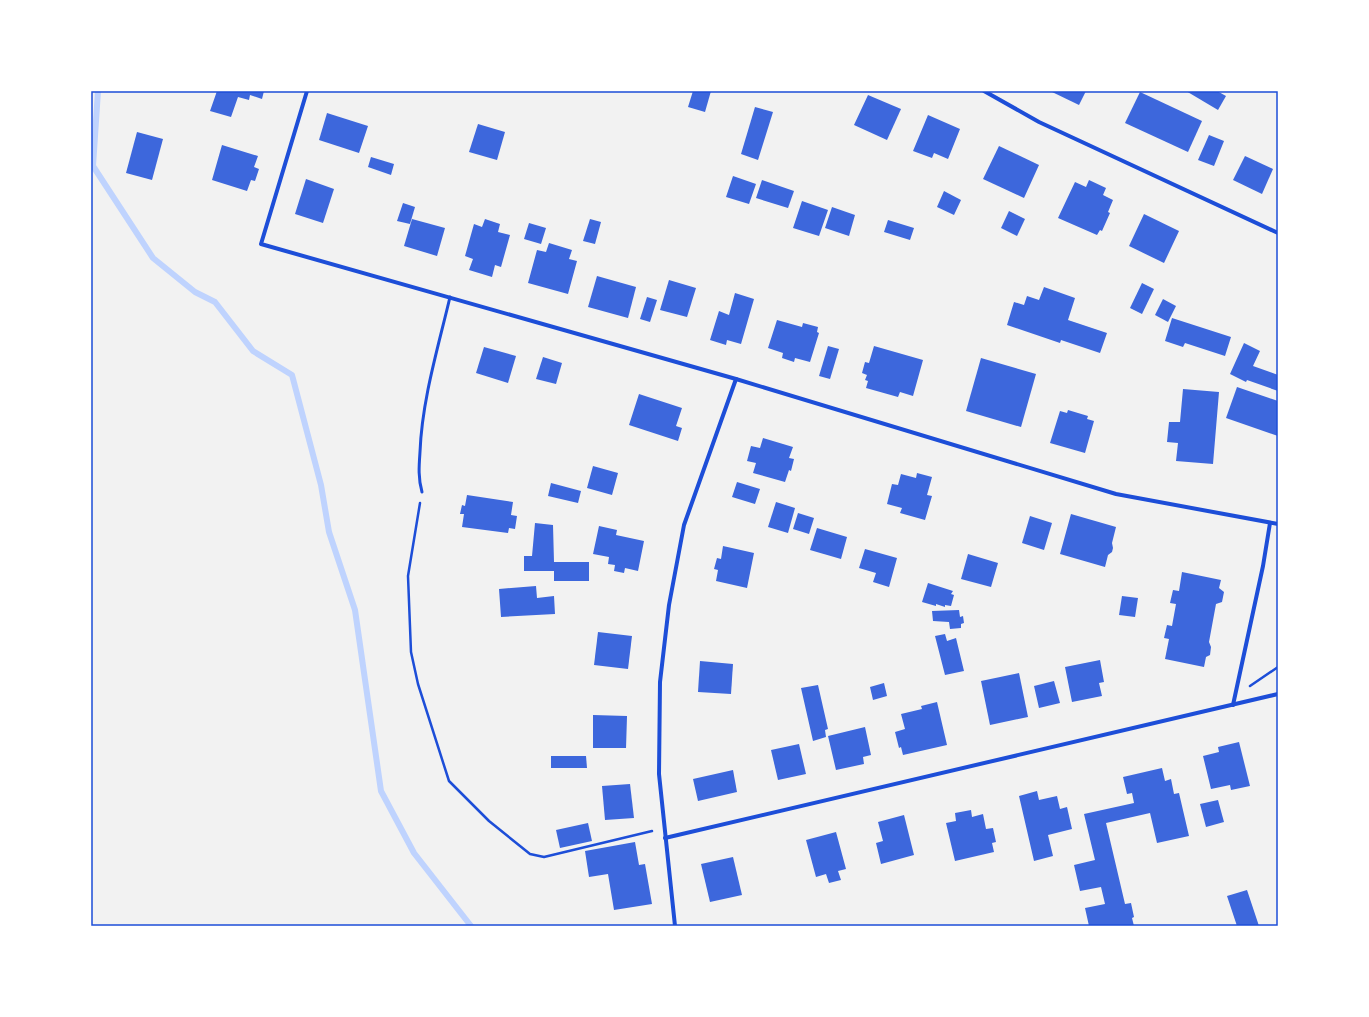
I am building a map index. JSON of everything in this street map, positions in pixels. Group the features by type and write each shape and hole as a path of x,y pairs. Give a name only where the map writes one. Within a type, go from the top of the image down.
{"street":[{"path":"307,91 261,244 736,379 1116,494 1278,524"},
{"path":"984,91 1039,122 1278,233"},
{"path":"675,926 659,774 660,682 669,605 684,525 736,379"},
{"path":"1233,705 1263,566 1270,523"},
{"path":"665,838 1278,694"}],"lane":[{"path":"422,492 418,480 420,436 428,392 450,297"}],"path":[{"path":"422,492 408,576 411,652 418,684 449,781 489,821 530,854 544,857 664,828"},
{"path":"1235,697 1278,667"}],"building":[{"path":"217,91 264,91 262,99 250,95 249,100 238,97 231,117 210,111"},
{"path":"693,91 711,91 705,112 688,107"},
{"path":"1050,91 1086,91 1079,105"},
{"path":"1186,91 1217,91 1226,96 1218,110"},
{"path":"1140,92 1202,121 1188,152 1125,123"},
{"path":"868,95 901,109 887,140 854,125"},
{"path":"755,107 773,112 758,160 741,154"},
{"path":"327,113 368,126 359,153 319,140"},
{"path":"928,115 960,129 948,159 934,153 932,158 913,151"},
{"path":"478,124 505,132 497,160 469,152"},
{"path":"137,132 163,139 152,180 126,173"},
{"path":"1209,135 1224,141 1214,166 1198,160"},
{"path":"222,145 258,156 254,167 259,169 255,181 251,180 247,191 212,180"},
{"path":"999,146 1039,165 1024,198 983,179"},
{"path":"1245,156 1273,169 1262,194 1233,180"},
{"path":"371,157 394,164 391,175 368,167"},
{"path":"733,176 756,184 749,204 726,197"},
{"path":"306,179 334,189 323,223 295,214"},
{"path":"762,180 794,191 788,208 756,198"},
{"path":"1089,180 1106,188 1103,195 1113,200 1108,212 1110,213 1102,231 1100,230 1097,235 1058,218 1075,182 1086,187"},
{"path":"944,191 961,200 954,215 937,207"},
{"path":"802,201 828,210 819,236 793,228"},
{"path":"403,203 415,207 410,224 397,221"},
{"path":"832,207 855,215 849,236 825,228"},
{"path":"1009,211 1025,219 1017,236 1001,228"},
{"path":"1144,214 1179,231 1164,263 1129,246"},
{"path":"412,219 445,228 437,256 404,246"},
{"path":"485,219 500,224 498,232 510,235 501,267 495,265 492,277 469,270 473,259 465,256 474,224 482,227"},
{"path":"590,219 601,222 595,244 583,241"},
{"path":"888,220 914,228 910,240 884,232"},
{"path":"529,223 546,228 541,244 524,239"},
{"path":"549,243 572,250 569,259 577,261 568,294 528,283 537,250 546,252"},
{"path":"597,276 636,287 628,318 588,307"},
{"path":"669,280 696,288 687,317 660,310"},
{"path":"1142,283 1154,289 1142,314 1130,308"},
{"path":"1044,287 1075,298 1068,320 1107,333 1100,353 1061,340 1060,343 1007,325 1014,302 1024,305 1027,296 1039,300"},
{"path":"735,293 754,299 741,344 727,340 726,345 710,340 719,311 729,315"},
{"path":"647,297 657,300 650,322 640,319"},
{"path":"1163,299 1176,306 1168,322 1155,315"},
{"path":"1172,318 1231,337 1225,356 1185,343 1183,347 1165,341"},
{"path":"777,320 802,327 803,323 818,327 817,332 819,333 810,362 795,358 794,362 782,358 783,353 768,348"},
{"path":"1244,343 1260,351 1253,366 1278,375 1278,391 1247,380 1246,382 1230,374"},
{"path":"828,346 839,349 830,379 819,376"},
{"path":"874,346 923,360 913,396 900,392 898,397 866,388 868,381 865,380 867,375 862,373 865,362 869,363"},
{"path":"484,347 516,356 508,383 476,373"},
{"path":"543,357 562,363 556,384 536,379"},
{"path":"981,358 1036,374 1021,427 966,411"},
{"path":"1237,387 1278,401 1278,436 1226,418"},
{"path":"1183,389 1219,392 1213,464 1176,461 1178,443 1167,442 1169,422 1180,422"},
{"path":"639,394 682,408 676,426 682,428 678,441 629,425"},
{"path":"1068,410 1088,416 1087,419 1094,421 1085,453 1050,443 1060,411 1067,413"},
{"path":"763,438 793,447 789,458 794,459 791,471 789,470 785,482 753,473 756,463 747,461 751,446 760,448"},
{"path":"593,466 618,473 612,495 587,488"},
{"path":"917,473 932,477 927,495 932,496 925,520 900,513 902,508 887,504 892,484 898,485 901,474 916,478"},
{"path":"737,482 760,489 755,504 732,497"},
{"path":"551,483 581,491 578,503 548,496"},
{"path":"467,495 513,502 511,515 517,516 515,529 509,528 508,533 462,527 464,514 460,514 462,505 465,506"},
{"path":"776,502 795,508 788,533 768,527"},
{"path":"798,513 814,518 809,534 793,529"},
{"path":"1071,514 1116,527 1112,543 1112,552 1108,555 1105,567 1060,554"},
{"path":"1030,516 1052,523 1044,550 1022,543"},
{"path":"535,523 553,525 554,562 589,562 589,581 554,581 554,571 524,571 524,556 532,556"},
{"path":"599,526 617,530 616,535 644,541 638,571 625,568 624,573 614,571 615,565 608,564 609,557 593,554"},
{"path":"817,528 847,537 841,559 810,550"},
{"path":"723,546 754,553 747,588 716,581 718,570 714,569 717,558 721,559"},
{"path":"865,549 897,558 889,587 873,582 876,573 859,568"},
{"path":"968,554 998,563 991,587 961,579"},
{"path":"1182,572 1221,580 1219,588 1224,592 1222,602 1216,604 1209,642 1211,647 1210,655 1206,657 1204,667 1165,659 1169,639 1164,638 1167,625 1172,626 1176,604 1170,603 1173,590 1179,591"},
{"path":"928,583 953,591 951,594 954,595 951,606 945,605 945,607 936,604 936,606 922,602"},
{"path":"536,586 537,598 554,596 555,614 501,617 499,589"},
{"path":"1122,596 1138,598 1135,617 1119,615"},
{"path":"959,610 960,617 963,616 964,623 961,624 961,628 950,629 949,622 933,621 932,611"},
{"path":"598,632 632,636 628,669 594,665"},
{"path":"945,634 947,641 956,638 964,671 945,675 935,636"},
{"path":"1100,660 1104,682 1099,683 1102,696 1072,702 1065,667"},
{"path":"700,661 733,664 731,694 698,692"},
{"path":"1019,673 1028,717 990,725 981,681"},
{"path":"1054,681 1060,703 1039,708 1034,686"},
{"path":"884,683 887,696 873,700 870,687"},
{"path":"818,685 828,729 825,730 826,737 813,741 801,688"},
{"path":"937,702 947,745 903,755 901,747 899,748 895,732 905,729 901,714 922,709 921,706"},
{"path":"593,715 627,716 626,748 593,748"},
{"path":"865,727 871,755 863,757 864,764 836,770 828,736"},
{"path":"1239,742 1250,786 1231,790 1230,785 1211,789 1203,756 1219,752 1218,747"},
{"path":"799,744 806,774 778,780 771,750"},
{"path":"551,756 586,756 587,768 551,768"},
{"path":"1162,768 1165,781 1171,779 1174,794 1179,793 1189,836 1157,843 1150,813 1106,823 1125,904 1131,903 1134,926 1089,926 1085,908 1105,904 1101,887 1080,891 1074,865 1095,860 1084,814 1134,803 1132,793 1127,794 1123,777"},
{"path":"733,770 737,792 698,801 693,779"},
{"path":"630,784 634,818 605,820 602,786"},
{"path":"1037,791 1039,800 1057,796 1060,809 1067,807 1072,829 1048,835 1053,856 1034,861 1019,796"},
{"path":"1218,800 1224,822 1206,827 1200,804"},
{"path":"971,810 972,817 983,814 986,829 993,828 996,842 992,843 994,852 955,861 946,823 956,821 955,813"},
{"path":"904,815 914,855 881,864 876,843 883,841 878,822"},
{"path":"588,823 592,841 560,848 556,830"},
{"path":"836,832 846,869 838,871 841,880 829,883 826,874 816,877 806,840"},
{"path":"635,842 639,865 645,864 652,904 614,910 608,874 589,877 585,851"},
{"path":"733,857 742,895 710,902 701,864"},
{"path":"1247,890 1259,926 1237,926 1227,896"}],"waterway":[{"path":"98,91 93,166 153,258 195,292 215,302 253,351 292,375 321,485 329,532 355,610 381,791 414,853 471,926"}]}
